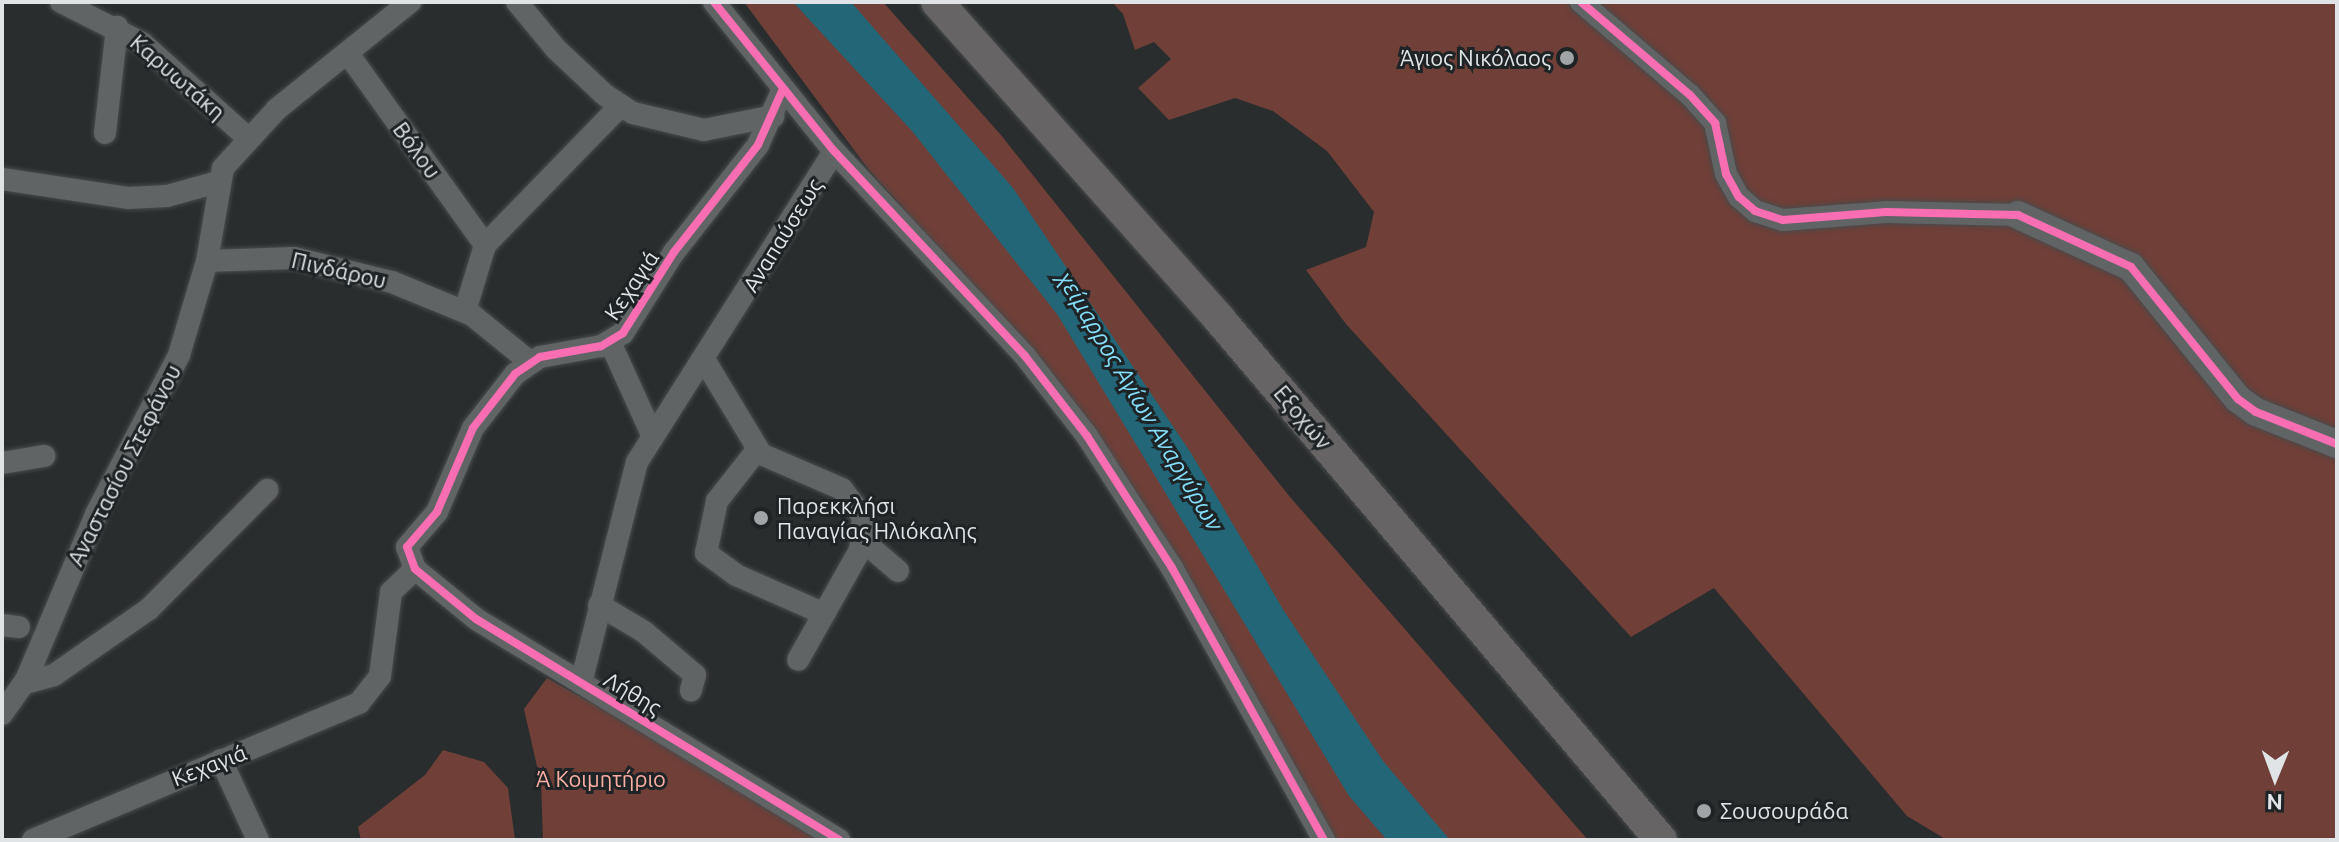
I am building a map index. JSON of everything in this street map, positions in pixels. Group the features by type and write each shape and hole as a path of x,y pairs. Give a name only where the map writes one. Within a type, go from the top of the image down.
{"main road":[{"name":"Εξοχών","path":"937,2 1210,309 1661,840"}],"street":[{"name":"Αναστασίου Στεφάνου","path":"2,714 25,683 108,490 169,380 207,261 218,182 223,168 248,138 410,2"},
{"path":"517,2 556,49 620,106 704,130 774,116"},
{"path":"714,2 834,151 1025,356 1087,436 1172,568 1324,840"},
{"path":"1581,2 1690,95 1715,123 1726,174 1739,197 1755,211 1783,220 1886,212 2018,215 2131,267 2238,399 2267,418 2337,444"},
{"name":"Καρυωτάκη","path":"69,3 117,27 150,49 248,138"},
{"path":"105,133 117,27"},
{"name":"Βόλου","path":"349,55 485,245"},
{"name":"Κεχαγιά","path":"530,362 610,342 625,330 674,252 752,153 774,116 783,89"},
{"path":"465,311 485,245 620,106"},
{"name":"Αναπαύσεως","path":"581,683 631,475 834,151"},
{"path":"2,179 128,198 167,196 218,182"},
{"name":"Πινδάρου","path":"207,261 255,257 319,262 392,282 465,311 530,362"},
{"path":"610,342 653,437"},
{"path":"705,361 757,450 849,494 863,517 863,541 798,660"},
{"path":"415,569 407,552 410,538 437,512 480,417 530,362"},
{"path":"757,450 717,501 706,553 736,575 822,613"},
{"path":"2,463 44,456"},
{"path":"25,683 54,675 149,609 267,490"},
{"path":"863,541 898,571"},
{"name":"Κεχαγιά","path":"33,840 221,760 326,721 372,693 383,661 388,599 398,581 415,569"},
{"name":"Λήθης","path":"415,569 476,619 839,840"},
{"path":"599,605 643,631 695,675 691,690"},
{"path":"221,760 258,840"}],"green space":[{"path":"744,2 883,2 1000,134 1290,497 1588,840 1334,840 1026,345 869,170"},
{"path":"1112,2 2337,2 2337,840 1947,840 1907,816 1714,588 1631,637 1346,324 1306,270 1366,247 1374,212 1327,151 1273,111 1235,98 1169,120 1138,88 1171,59 1154,42 1135,50 1123,14"},
{"name":"Ά Κοιμητήριο","path":"547,678 820,840 543,840 541,784 524,709"},
{"path":"443,750 484,762 508,788 515,840 361,840 358,827 425,775"}],"water":[{"name":"χείμαρρος Αγίων Αναργύρων","path":"793,2 851,2 1013,188 1191,453 1284,611 1383,761 1450,840 1387,840 1349,796 1057,314 912,131"}],"cycle path":[{"path":"714,2 834,151 1025,356 1087,436 1172,568 1324,840"},
{"path":"1581,2 1690,95 1715,123 1726,174 1739,197 1755,211 1783,220 1886,212 2018,215 2131,267 2238,399 2256,412 2337,444"},
{"path":"783,89 758,145 674,252 623,333 601,346 540,357 515,374 473,428 437,512 407,547 415,569 476,619 839,840"}],"place":[{"name":"Άγιος Νικόλαος","path":"1567,58"},
{"name":"Παρεκκλήσι Παναγίας Ηλιόκαλης","path":"761,518"},
{"name":"Σουσουράδα","path":"1704,811"}]}
